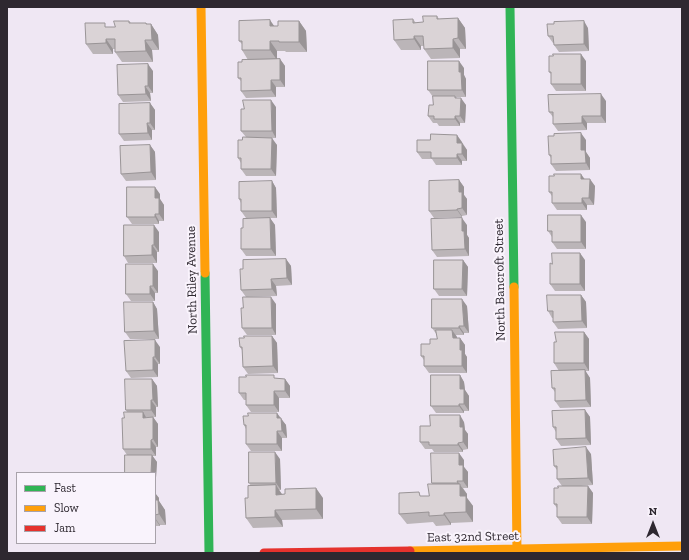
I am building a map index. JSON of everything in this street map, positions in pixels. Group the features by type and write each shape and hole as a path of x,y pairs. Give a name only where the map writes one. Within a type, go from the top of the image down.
{"street":[{"name":"North Riley Avenue","path":"201,7 209,553"},
{"name":"North Bancroft Street","path":"510,7 517,551"},
{"name":"East 32nd Street","path":"264,553 517,551 682,546"}],"building":[{"path":"423,16 437,16 437,19 458,18 458,38 453,39 453,48 424,49 423,36 414,36 414,39 394,40 393,20 413,19 413,23 423,22"},
{"path":"270,20 270,26 278,26 278,21 299,21 299,42 270,41 270,50 242,50 242,41 239,41 239,21"},
{"path":"114,21 129,21 129,23 151,24 152,40 145,40 146,51 115,52 115,39 106,39 106,43 86,44 85,23 105,23 105,27 115,27"},
{"path":"584,21 584,44 554,45 553,36 548,36 547,24 554,24 554,22"},
{"path":"553,54 581,54 581,84 551,84 549,56 553,56"},
{"path":"280,59 280,80 271,80 271,90 241,91 241,78 238,78 238,62 242,62 242,60"},
{"path":"428,61 459,61 462,90 428,90"},
{"path":"148,64 148,86 145,86 146,94 118,95 117,65"},
{"path":"601,94 601,116 582,116 582,123 553,124 553,112 549,112 548,95"},
{"path":"433,96 455,96 455,98 461,98 460,116 455,116 455,119 434,119 434,116 428,116 429,105 433,105"},
{"path":"243,100 271,100 272,131 241,131 241,109 244,109"},
{"path":"150,103 150,123 147,123 148,133 119,134 119,104"},
{"path":"581,133 581,150 585,150 586,163 551,164 548,136 554,136 554,134"},
{"path":"431,134 457,135 457,143 462,143 462,154 457,154 457,158 431,158 431,152 417,152 417,140 430,140"},
{"path":"243,137 272,138 271,169 241,169 241,158 238,158 238,140 242,140"},
{"path":"150,145 151,172 121,174 120,146"},
{"path":"554,174 581,174 581,179 590,179 589,198 582,198 582,203 552,203 552,192 549,192 549,176 554,176"},
{"path":"459,180 459,192 462,192 462,208 457,210 429,211 429,181"},
{"path":"272,181 272,211 241,211 239,182"},
{"path":"127,187 155,187 155,198 159,198 159,214 155,214 155,217 127,217"},
{"path":"548,215 581,215 581,242 552,242 552,231 548,231"},
{"path":"270,218 271,249 241,249 241,228 243,228 243,219"},
{"path":"462,218 462,231 464,231 465,249 432,250 431,219"},
{"path":"124,225 154,225 154,245 152,245 152,255 124,256"},
{"path":"552,253 580,253 580,284 550,284 550,263 552,264"},
{"path":"286,259 287,278 271,279 272,289 241,290 240,269 243,269 243,260"},
{"path":"434,260 463,260 462,289 434,289"},
{"path":"126,264 153,264 153,286 150,286 150,294 126,294"},
{"path":"547,295 581,295 582,321 553,322 553,311 548,311"},
{"path":"243,297 271,297 272,328 242,328 241,308 243,308"},
{"path":"432,299 462,299 464,326 459,326 459,328 432,328"},
{"path":"124,302 153,302 154,331 125,332"},
{"path":"436,330 452,330 453,338 460,338 462,366 424,366 424,356 421,356 421,344 430,344 430,339 437,339"},
{"path":"555,332 584,332 584,363 554,363 554,342 556,342"},
{"path":"244,336 272,336 273,366 243,367 242,347 240,347 239,338 244,338"},
{"path":"155,340 153,370 126,371 124,341"},
{"path":"585,370 586,400 555,401 555,388 552,388 551,371"},
{"path":"246,375 274,375 274,378 285,379 285,391 274,391 274,405 246,405 246,393 239,393 239,377 246,377"},
{"path":"431,375 460,375 460,389 464,389 464,404 459,404 459,406 431,406"},
{"path":"125,379 152,379 153,400 151,400 151,410 126,410"},
{"path":"585,410 586,438 556,439 556,427 553,427 552,411"},
{"path":"124,412 143,412 143,418 153,417 153,439 151,440 151,449 123,449 122,418 124,418"},
{"path":"248,413 277,413 277,418 281,418 282,431 277,431 277,444 246,444 246,425 244,425 243,416 248,416"},
{"path":"430,415 460,415 460,427 463,427 463,442 458,443 458,445 429,445 429,442 420,442 420,426 430,426"},
{"path":"586,447 588,478 557,479 557,466 554,466 553,450"},
{"path":"249,452 275,452 276,483 249,483"},
{"path":"431,453 459,453 459,465 463,465 463,481 457,481 458,483 432,483"},
{"path":"125,455 152,455 151,472 125,472"},
{"path":"428,484 460,484 460,496 466,496 466,512 444,513 444,515 429,516 429,512 399,514 399,493 419,492 420,496 429,496"},
{"path":"276,485 276,495 285,494 285,489 316,488 316,509 275,510 275,517 246,518 245,498 248,498 248,486"},
{"path":"558,486 588,486 587,517 557,517 557,504 554,504 554,488 558,488"},
{"path":"156,500 158,500 159,514 156,515"}],"traffic: fast":[{"path":"510,7 514,287"},
{"path":"205,273 209,553"}],"traffic: slow":[{"path":"201,7 205,273"},
{"path":"514,287 517,553"},
{"path":"410,551 682,546"}],"traffic: jam":[{"path":"264,553 410,551"}]}
